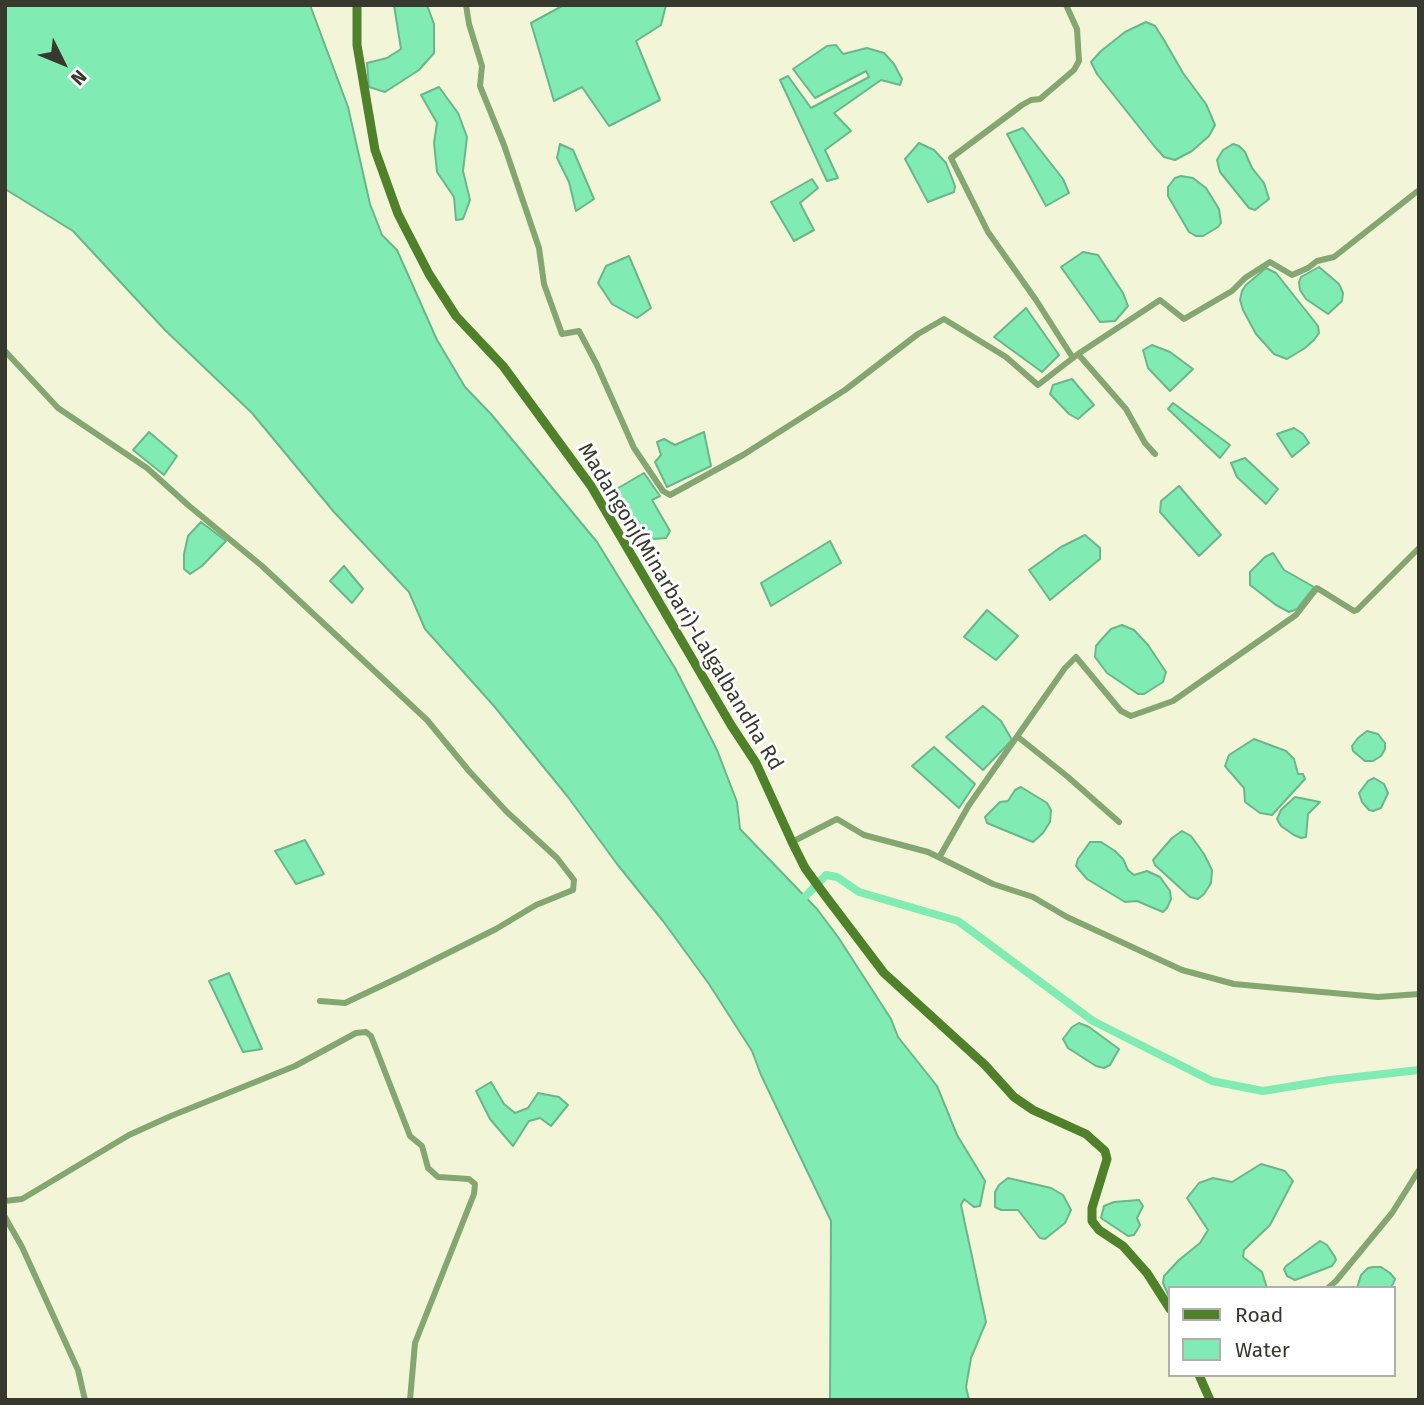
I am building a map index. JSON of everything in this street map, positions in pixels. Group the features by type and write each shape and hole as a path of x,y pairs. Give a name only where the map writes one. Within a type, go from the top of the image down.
{"main road":[{"name":"Madangonj(Minarbari)-Lalgalbandha Rd","path":"357,5 357,45 375,150 398,214 456,316 503,366 592,486 731,725 756,763 805,867 884,973 985,1065 1014,1097 1032,1110 1086,1134 1105,1150 1107,1159 1092,1208 1092,1221 1099,1230 1123,1246 1147,1273 1168,1306"},
{"path":"1200,1377 1210,1400"}],"street":[{"path":"466,5 482,66 480,86 504,145 539,248 544,284 562,334 579,331 634,448 663,491 670,495 743,454 845,390 918,334 944,319 1006,357 1038,385 1160,300 1184,319 1232,291 1245,278 1270,262 1292,275 1317,261 1334,257 1419,190"},
{"path":"1066,5 1077,29 1079,61 1074,70 1040,99 1022,105 951,158 988,232 1076,356 1126,409 1145,443 1156,454"},
{"path":"5,351 58,408 147,468 229,537 381,675 427,720 507,811 557,858 574,880 573,890 536,905 496,929 400,977 345,1003 320,1001"},
{"path":"940,856 969,805 1065,668 1076,657 1121,711 1131,716 1172,701 1296,615 1317,588 1354,611 1357,610 1419,548"},
{"path":"1018,737 1119,822"},
{"path":"792,842 837,818 864,835 940,856 993,884 1033,897 1067,917 1182,970 1234,984 1378,997 1419,994"},
{"path":"5,1201 22,1199 129,1135 295,1066 355,1033 366,1032 371,1036 411,1136 422,1146 428,1168 438,1177 469,1179 475,1184 474,1194 415,1343 410,1400"},
{"path":"1330,1286 1392,1213 1419,1170"},
{"path":"5,1217 22,1247 78,1370 85,1400"}],"water":[{"path":"5,5 310,5 348,107 370,204 382,235 397,250 437,340 465,387 491,414 597,542 675,668 717,750 737,802 740,829 817,909 838,937 891,1019 898,1037 937,1086 957,1135 985,1181 980,1206 974,1207 964,1199 961,1205 986,1322 971,1358 966,1387 969,1400 830,1400 831,1221 752,1051 709,984 568,797 494,706 425,629 409,592 334,512 252,413 165,330 73,231 5,189"},
{"path":"394,5 427,5 434,24 434,53 419,70 385,92 369,87 367,63 387,58 401,49"},
{"path":"564,5 666,5 661,25 636,41 660,100 609,126 582,87 554,101 531,23"},
{"path":"1146,22 1155,26 1183,73 1206,104 1215,125 1209,136 1192,151 1175,160 1164,157 1155,147 1097,74 1091,62 1125,32"},
{"path":"836,45 843,54 867,48 884,53 902,79 900,85 881,80 834,113 851,131 825,150 838,178 827,181 780,80 788,76 811,108 869,77 866,71 815,98 793,69 827,46"},
{"path":"439,87 458,113 467,137 463,171 470,200 463,219 456,220 454,197 437,172 434,143 437,123 421,95"},
{"path":"1023,128 1063,179 1069,193 1046,206 1007,134"},
{"path":"919,143 934,150 946,163 955,186 954,192 928,202 905,159"},
{"path":"560,144 573,150 594,199 576,211 569,182 557,158"},
{"path":"1233,144 1245,152 1252,168 1264,183 1269,199 1255,210 1249,208 1220,172 1217,160 1223,150"},
{"path":"1175,178 1193,178 1206,188 1219,209 1221,223 1203,236 1189,232 1168,196 1168,187"},
{"path":"812,179 818,188 800,203 814,230 794,241 771,202"},
{"path":"1083,252 1098,255 1123,293 1128,306 1115,321 1100,322 1061,267"},
{"path":"629,256 651,308 637,318 612,304 598,283 606,266"},
{"path":"1319,267 1339,284 1343,293 1342,301 1328,314 1306,299 1300,290 1301,277"},
{"path":"1266,268 1276,273 1318,326 1319,333 1314,340 1287,359 1274,354 1256,334 1240,300 1246,285"},
{"path":"1026,308 1059,355 1042,372 994,337"},
{"path":"1152,345 1170,352 1193,369 1170,391 1148,368 1143,350"},
{"path":"1072,379 1094,405 1078,419 1069,414 1050,394 1053,385"},
{"path":"1173,403 1230,445 1220,458 1168,409"},
{"path":"1294,428 1303,434 1309,443 1292,457 1277,434"},
{"path":"149,432 177,456 164,475 133,450"},
{"path":"704,432 711,466 667,487 655,462 661,455 657,442 664,439 675,445"},
{"path":"1245,458 1278,489 1266,504 1237,477 1231,463"},
{"path":"644,473 660,496 652,500 670,531 666,538 641,540 629,527 613,491"},
{"path":"1179,486 1221,535 1199,556 1160,512 1161,501"},
{"path":"201,522 226,541 202,566 190,574 184,569 184,554 188,536"},
{"path":"1085,535 1100,548 1100,559 1050,600 1029,570 1061,547"},
{"path":"830,541 841,563 771,606 761,583"},
{"path":"1273,553 1284,570 1314,587 1297,609 1289,612 1250,585 1250,572"},
{"path":"344,566 363,589 352,603 330,581"},
{"path":"987,610 1018,636 996,660 964,637"},
{"path":"1122,625 1134,630 1166,672 1163,682 1144,694 1138,694 1107,673 1095,657 1096,646 1101,640 1111,629"},
{"path":"983,706 1001,721 1012,740 983,770 946,737"},
{"path":"1367,731 1378,734 1385,743 1381,756 1373,761 1365,761 1353,751 1352,746"},
{"path":"1254,739 1286,751 1294,759 1298,774 1303,774 1305,779 1272,815 1260,813 1245,802 1244,788 1225,766 1229,755"},
{"path":"934,747 975,784 959,808 912,766"},
{"path":"1374,778 1384,784 1388,793 1381,808 1373,811 1362,802 1359,793 1368,781"},
{"path":"1021,787 1047,803 1051,810 1050,822 1033,842 987,823 985,817 1000,802 1008,801 1015,790"},
{"path":"1295,797 1320,802 1308,814 1306,837 1294,835 1281,826 1277,819 1281,810"},
{"path":"1182,831 1191,836 1212,870 1211,883 1198,899 1190,897 1155,865 1153,860 1172,838"},
{"path":"305,840 324,874 296,884 275,851"},
{"path":"1090,842 1101,842 1115,851 1134,875 1147,871 1160,877 1170,891 1171,899 1167,908 1163,912 1137,901 1125,902 1087,879 1076,866"},
{"path":"229,973 262,1049 243,1052 209,981"},
{"path":"1079,1023 1119,1049 1110,1065 1104,1068 1096,1066 1068,1048 1063,1039 1072,1027"},
{"path":"491,1082 504,1104 515,1113 528,1108 538,1093 559,1097 568,1105 551,1126 540,1118 529,1121 513,1146 490,1119 476,1091"},
{"path":"1261,1164 1285,1171 1293,1181 1270,1225 1244,1250 1243,1257 1262,1272 1266,1286 1168,1286 1168,1294 1163,1283 1164,1276 1200,1243 1208,1230 1187,1198 1199,1183 1213,1178 1232,1182"},
{"path":"1008,1178 1051,1188 1063,1195 1071,1210 1065,1223 1045,1239 1040,1238 1018,1210 1001,1210 995,1207 995,1192"},
{"path":"1139,1200 1143,1206 1137,1218 1140,1225 1134,1235 1128,1236 1101,1218 1104,1206 1114,1202"},
{"path":"1320,1241 1327,1245 1335,1257 1332,1266 1295,1280 1287,1276 1284,1269 1286,1266"},
{"path":"1381,1267 1395,1279 1393,1284 1358,1286 1361,1275 1368,1268"}],"waterway":[{"path":"799,903 826,875 837,877 859,892 958,921 1093,1021 1212,1081 1263,1091 1419,1070"}]}
